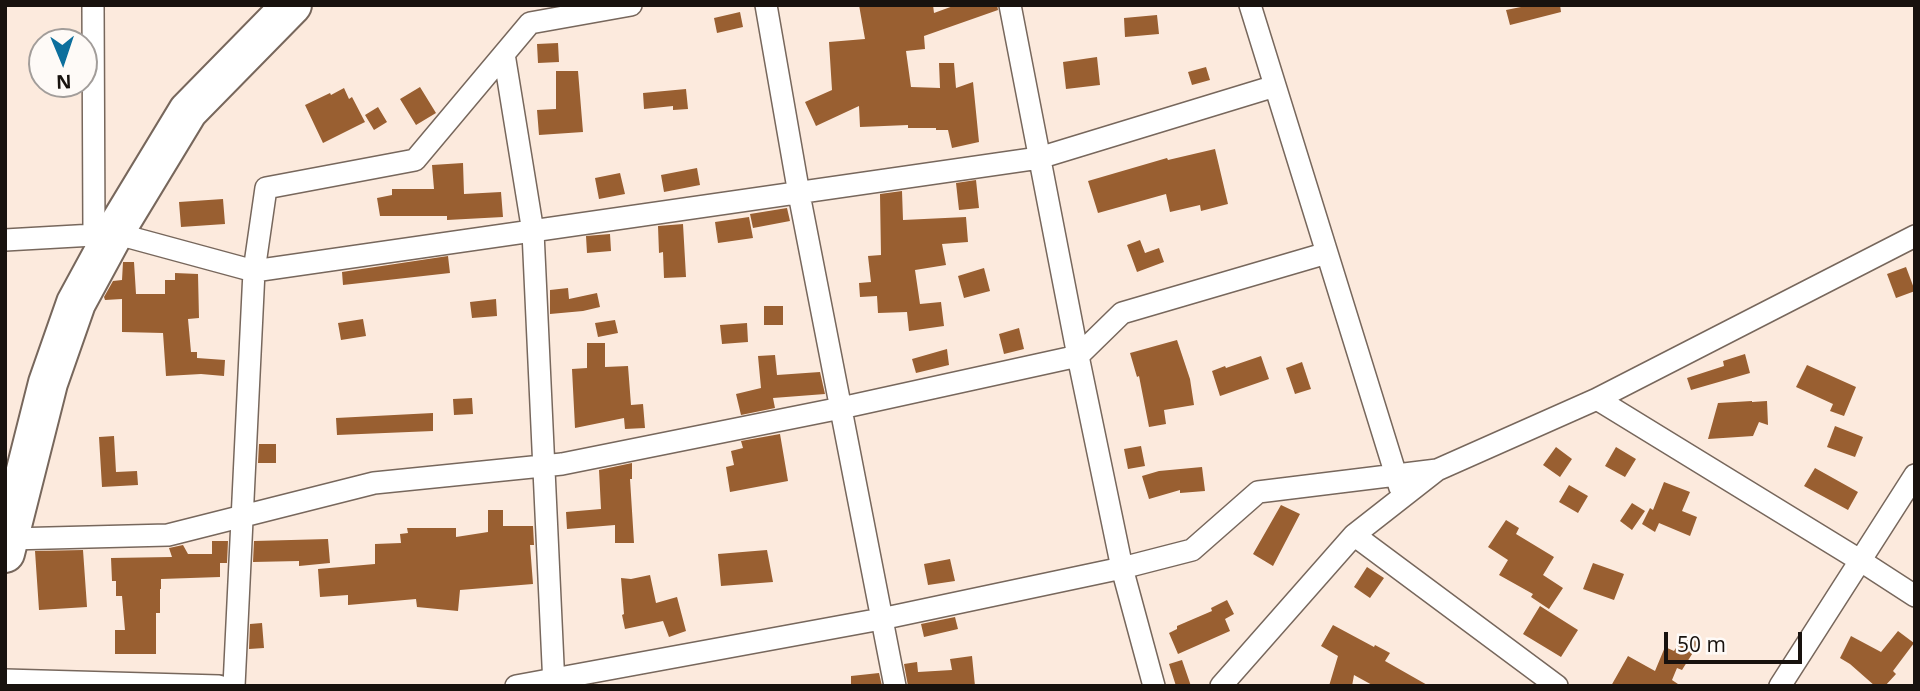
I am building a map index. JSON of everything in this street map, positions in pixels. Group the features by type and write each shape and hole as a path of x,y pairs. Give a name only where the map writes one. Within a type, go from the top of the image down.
{"highway":[{"path":"8,546 48,383 104,234 188,111 292,5"}],"street":[{"path":"93,5 104,234"},
{"path":"234,686 254,271 267,188 415,160 530,23 631,5"},
{"path":"766,5 799,194 895,686"},
{"path":"1010,5 1122,568 1154,686"},
{"path":"1250,5 1403,496"},
{"path":"504,54 534,232 554,682"},
{"path":"5,240 104,234 254,271 1039,158 1275,86"},
{"path":"1221,686 1354,535 1437,470 1597,399 1915,236"},
{"path":"8,546 168,535 374,483 562,464 841,408 1078,356 1122,313 1327,253"},
{"path":"1597,399 1915,596"},
{"path":"516,686 554,682 881,619 1122,568 1192,550 1258,492 1437,470"},
{"path":"1780,686 1915,475"},
{"path":"1354,535 1557,686"},
{"path":"5,680 219,686"}],"building":[{"path":"859,5 933,5 934,13 956,5 997,5 998,10 924,36 925,49 906,51 911,87 940,88 939,63 954,63 956,88 973,82 979,142 952,148 948,130 908,128 908,125 860,127 859,106 816,126 805,102 832,90 829,42 865,39"},
{"path":"1560,5 1561,12 1510,25 1506,10 1521,7"},
{"path":"740,12 743,27 717,33 714,18"},
{"path":"1157,15 1159,34 1125,37 1124,18"},
{"path":"558,43 559,62 538,63 537,44"},
{"path":"1097,57 1100,85 1066,89 1063,62"},
{"path":"1206,67 1210,80 1192,85 1188,72"},
{"path":"556,71 578,71 583,132 539,135 537,110 556,109"},
{"path":"420,87 436,113 416,125 400,99"},
{"path":"344,88 365,122 323,143 305,105"},
{"path":"686,89 688,109 673,110 673,106 644,109 643,93"},
{"path":"378,107 387,122 374,130 365,115"},
{"path":"1215,149 1228,204 1201,211 1200,205 1170,212 1166,194 1098,213 1088,181 1167,158 1168,160"},
{"path":"463,163 464,194 501,192 503,217 447,220 447,216 380,216 377,198 392,195 392,189 434,189 432,165"},
{"path":"697,168 700,185 664,192 661,175"},
{"path":"620,173 625,194 599,199 595,178"},
{"path":"976,180 979,208 959,210 956,183"},
{"path":"902,191 903,220 966,217 968,242 942,244 946,265 915,270 920,304 941,302 944,326 909,331 907,312 878,313 877,296 860,297 859,283 871,282 868,256 881,255 880,194"},
{"path":"223,199 225,224 181,227 179,202"},
{"path":"787,208 790,221 753,228 750,214"},
{"path":"749,217 753,238 718,243 715,222"},
{"path":"683,224 686,277 664,278 663,252 659,253 658,226"},
{"path":"610,234 611,251 587,253 586,236"},
{"path":"1140,240 1145,253 1159,248 1164,262 1137,272 1127,245"},
{"path":"448,256 450,273 343,285 342,272"},
{"path":"123,262 134,262 136,294 165,294 165,280 175,280 175,273 198,274 199,318 188,319 191,352 197,352 197,358 225,360 224,376 166,376 163,333 122,332 122,299 105,300 104,297 113,281 122,280"},
{"path":"1906,267 1915,291 1896,298 1887,274"},
{"path":"984,268 990,291 964,298 958,276"},
{"path":"568,288 569,299 597,293 600,307 550,314 550,290"},
{"path":"496,299 497,316 472,318 470,302"},
{"path":"764,306 783,306 783,325 764,325"},
{"path":"363,319 366,336 341,340 338,323"},
{"path":"615,320 618,333 598,337 595,323"},
{"path":"747,323 748,342 722,344 720,325"},
{"path":"1019,328 1024,349 1004,354 999,334"},
{"path":"1177,340 1190,379 1194,405 1164,410 1166,424 1149,427 1139,376 1137,377 1130,353"},
{"path":"587,343 605,343 605,367 628,366 631,405 643,404 645,428 625,429 624,418 575,428 572,369 587,368"},
{"path":"947,349 949,365 916,373 912,359"},
{"path":"1745,354 1750,373 1691,390 1687,378 1724,366 1723,361"},
{"path":"775,355 777,375 820,372 825,394 773,398 775,408 741,415 736,394 761,388 758,356"},
{"path":"1261,356 1269,379 1220,396 1212,371"},
{"path":"1302,362 1311,389 1295,394 1286,368"},
{"path":"1807,365 1856,387 1844,416 1830,411 1833,404 1796,387"},
{"path":"472,398 473,414 454,415 453,399"},
{"path":"1767,401 1768,425 1759,422 1753,436 1708,439 1718,403"},
{"path":"433,413 433,431 337,435 336,418"},
{"path":"1835,426 1863,437 1855,457 1827,447"},
{"path":"780,434 788,481 730,492 726,467 734,465 731,451 743,448 741,441"},
{"path":"114,436 116,472 137,471 138,485 102,487 99,437"},
{"path":"259,444 276,444 276,463 258,463"},
{"path":"1141,446 1145,466 1128,469 1124,449"},
{"path":"1556,447 1572,459 1560,477 1543,465"},
{"path":"1616,447 1636,459 1625,477 1605,466"},
{"path":"632,463 630,479 634,543 615,543 615,525 567,529 566,512 601,509 599,470"},
{"path":"1202,467 1205,491 1180,493 1180,490 1149,499 1142,476 1159,471"},
{"path":"1815,468 1858,492 1848,510 1804,486"},
{"path":"1664,482 1690,492 1682,511 1697,517 1690,536 1659,523 1655,532 1642,524 1650,508 1653,510"},
{"path":"1569,485 1588,496 1578,513 1559,502"},
{"path":"1632,503 1645,511 1632,530 1620,521"},
{"path":"1281,505 1300,514 1273,566 1253,554"},
{"path":"488,510 503,510 503,526 533,526 534,545 530,545 533,584 460,590 458,611 417,607 416,599 348,605 348,595 320,597 318,569 375,564 375,544 401,543 400,534 408,533 407,528 456,528 456,537 488,532"},
{"path":"1506,520 1519,528 1516,534 1554,557 1543,575 1563,588 1549,609 1531,597 1533,594 1499,575 1508,560 1488,547"},
{"path":"328,539 330,563 299,566 299,561 253,562 254,541"},
{"path":"212,541 228,541 227,563 220,563 220,577 161,579 160,613 156,613 156,654 115,654 115,630 125,630 122,596 116,596 111,558 172,557 169,548 183,545 188,554 212,554"},
{"path":"83,550 87,607 39,610 35,551"},
{"path":"767,550 773,582 721,586 718,554"},
{"path":"950,559 955,581 928,585 924,564"},
{"path":"1593,563 1624,574 1614,600 1583,589"},
{"path":"1367,567 1384,578 1370,598 1354,587"},
{"path":"650,575 656,603 677,597 686,631 669,637 663,621 625,629 621,578"},
{"path":"1227,600 1234,614 1225,619 1230,631 1178,654 1169,633 1177,629 1177,626 1212,611 1211,608"},
{"path":"1540,606 1578,630 1561,657 1523,634"},
{"path":"955,617 958,629 924,637 921,624"},
{"path":"262,623 264,648 249,649 250,624"},
{"path":"1333,625 1390,653 1385,661 1429,686 1374,686 1354,675 1352,686 1329,686 1338,656 1321,646"},
{"path":"1898,631 1914,643 1893,671 1896,674 1885,686 1875,686 1840,658 1851,636 1881,652"},
{"path":"1685,634 1699,643 1682,670 1677,668 1672,680 1681,686 1611,686 1628,656 1655,671 1665,647 1674,651"},
{"path":"972,656 975,686 908,686 904,664 917,662 918,672 952,670 950,659"},
{"path":"1182,660 1191,686 1176,686 1169,664"},
{"path":"879,673 882,686 851,686 851,676"}]}
